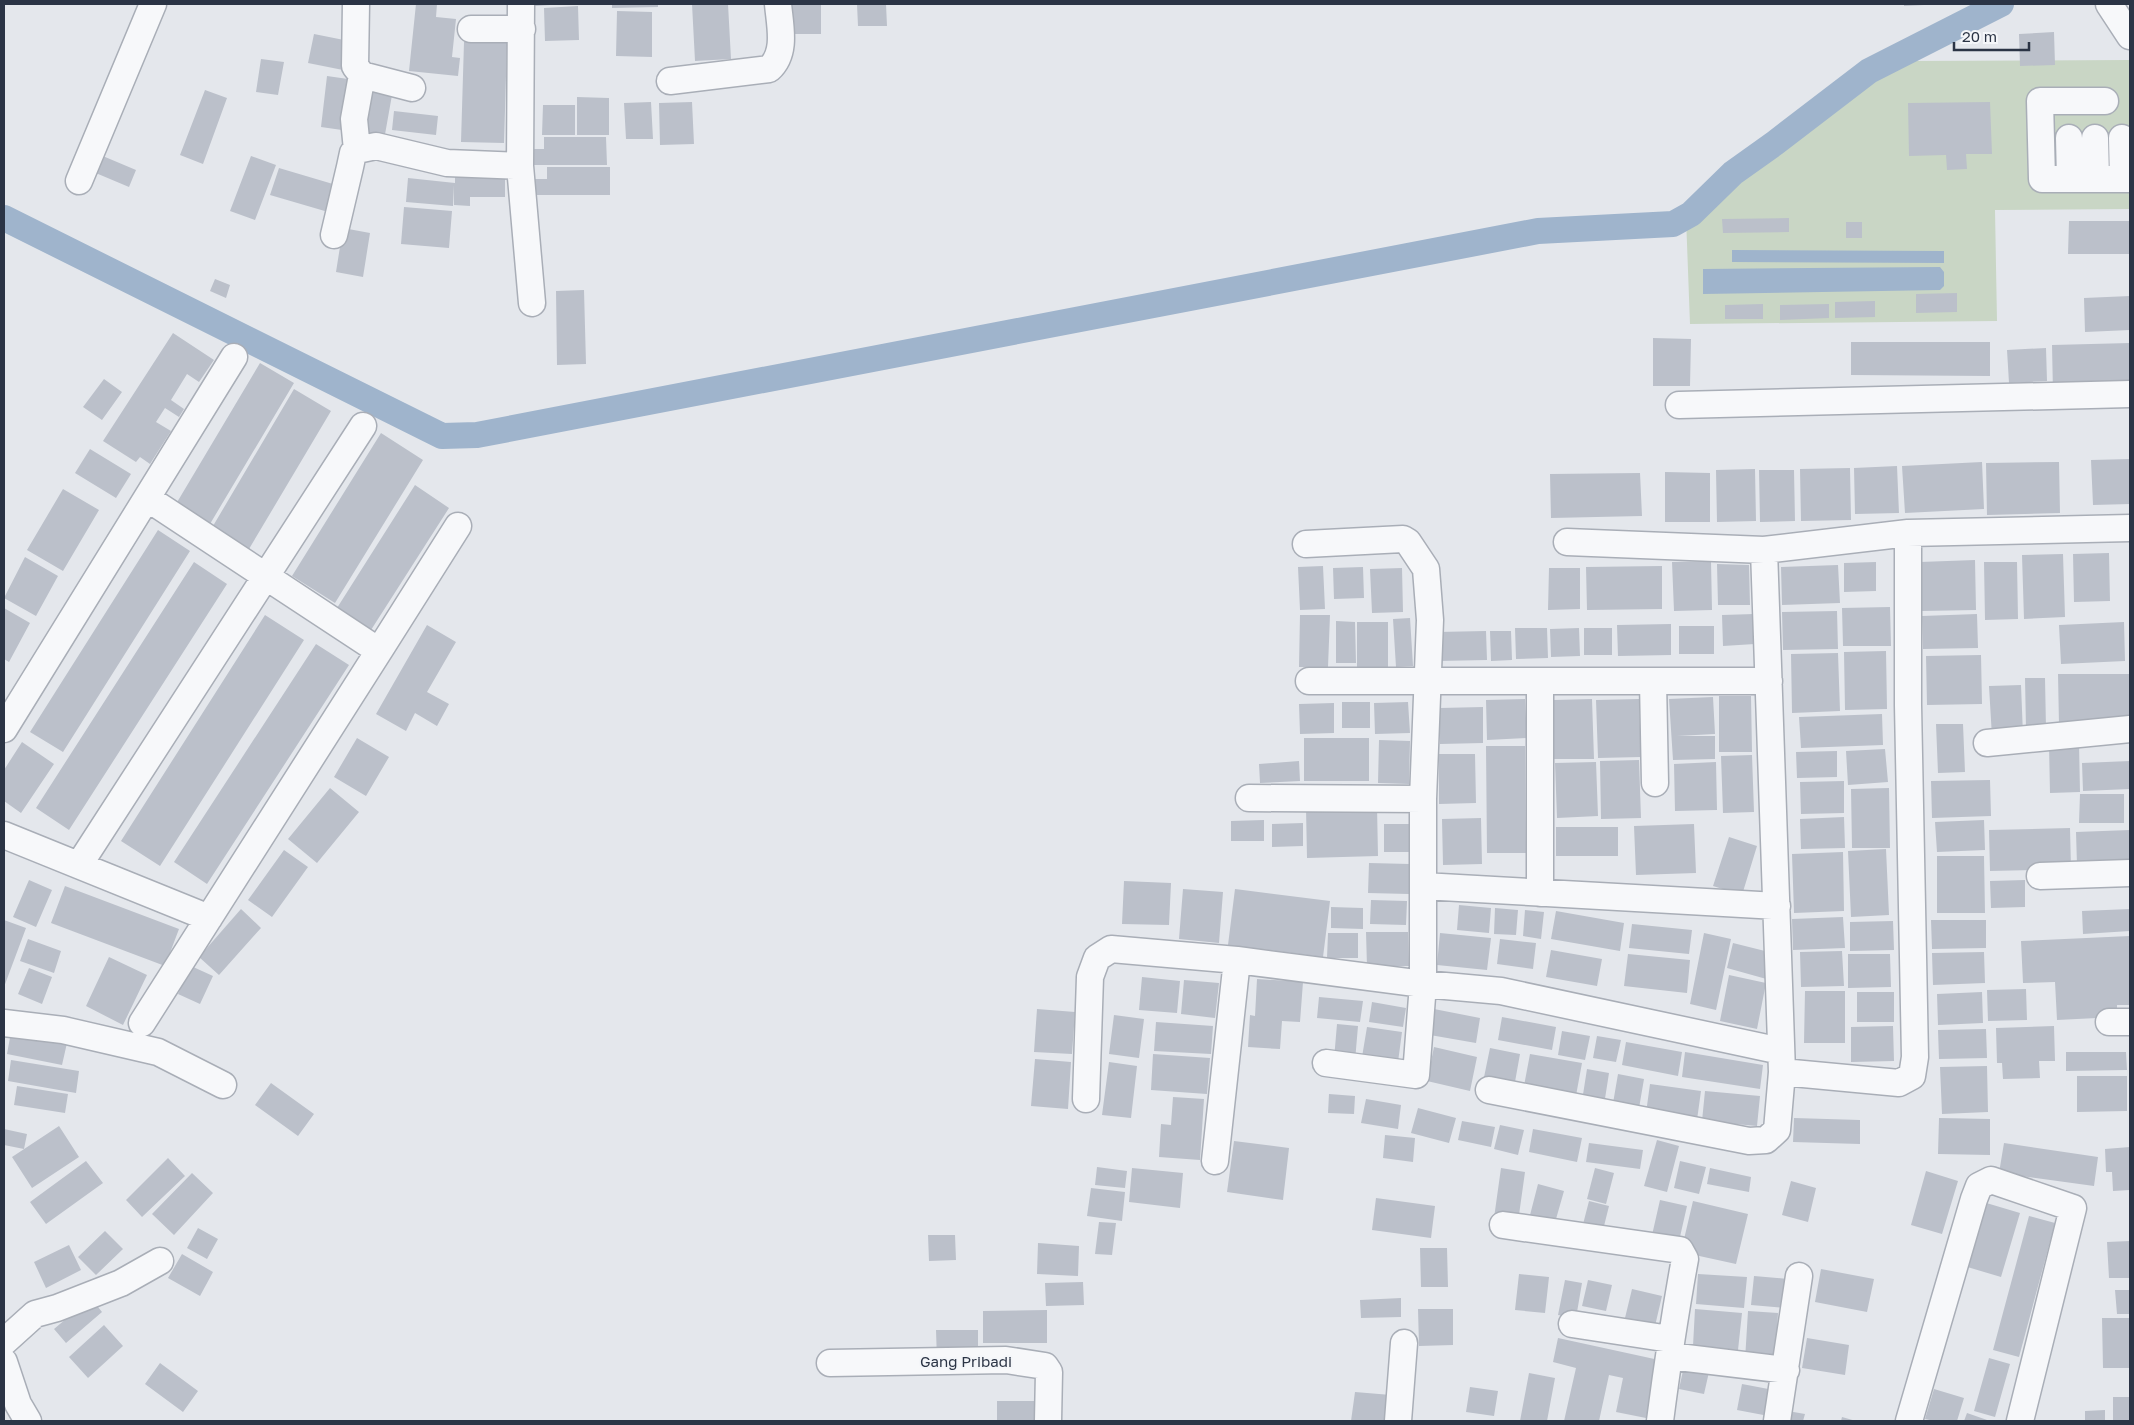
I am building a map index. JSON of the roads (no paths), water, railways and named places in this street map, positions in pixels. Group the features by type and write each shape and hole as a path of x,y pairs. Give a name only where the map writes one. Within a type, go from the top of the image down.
{"street":[{"path":"79,181 153,4"},
{"path":"356,4 355,66 362,75 412,88"},
{"path":"670,81 769,69 777,61 780,47 778,4"},
{"path":"2109,4 2130,36"},
{"path":"471,29 522,16 520,166 532,303"},
{"path":"357,150 354,119 362,75"},
{"path":"2105,101 2040,101 2042,179 2127,179 2122,138"},
{"path":"2069,138 2070,179"},
{"path":"2095,138 2096,179"},
{"path":"334,235 353,154 357,150 376,146 448,163 520,166"},
{"path":"4,729 234,357"},
{"path":"1679,405 2130,394"},
{"path":"79,865 363,426"},
{"path":"147,498 379,651"},
{"path":"142,1023 458,526"},
{"path":"1567,542 1764,550 1908,534 2130,528"},
{"path":"1086,1099 1090,977 1096,958 1111,949 1237,960 1423,984 1501,991 1782,1062 1899,1083 1912,1076 1915,1057 1908,704 1908,534"},
{"path":"1306,544 1403,538 1408,542 1426,569 1430,620 1423,799 1423,984 1416,1075 1326,1063"},
{"path":"1489,1090 1749,1141 1766,1140 1777,1130 1782,1062 1764,550"},
{"path":"1309,681 1769,681"},
{"path":"1540,681 1540,893"},
{"path":"1653,681 1655,783"},
{"path":"1986,743 2130,729"},
{"path":"1249,798 1423,799"},
{"path":"4,835 209,918"},
{"path":"2040,876 2130,873"},
{"path":"1423,886 1776,906"},
{"path":"1215,1161 1237,960"},
{"path":"4,1023 63,1030 158,1052 223,1085"},
{"path":"1909,1421 1974,1199 1980,1186 1991,1180 2072,1208 2020,1421"},
{"path":"1503,1225 1680,1250 1684,1259 1660,1421"},
{"path":"4,1342 35,1314 57,1308 121,1283 160,1261"},
{"path":"1777,1421 1800,1276"},
{"path":"1572,1324 1670,1347 1786,1370"},
{"path":"1398,1421 1404,1342"},
{"name":"Gang Pribadi","path":"830,1363 1006,1360 1045,1366 1049,1372 1048,1421"},
{"path":"4,1362 18,1404 28,1421"}],"water":[{"path":"1732,250 1944,251 1944,263 1732,262"},
{"path":"1940,267 1944,272 1944,286 1940,290 1703,294 1703,269"}],"waterway":[{"path":"4,218 442,436 477,435 1538,231 1673,224 1691,214 1733,173 1869,71 2001,4"}]}
